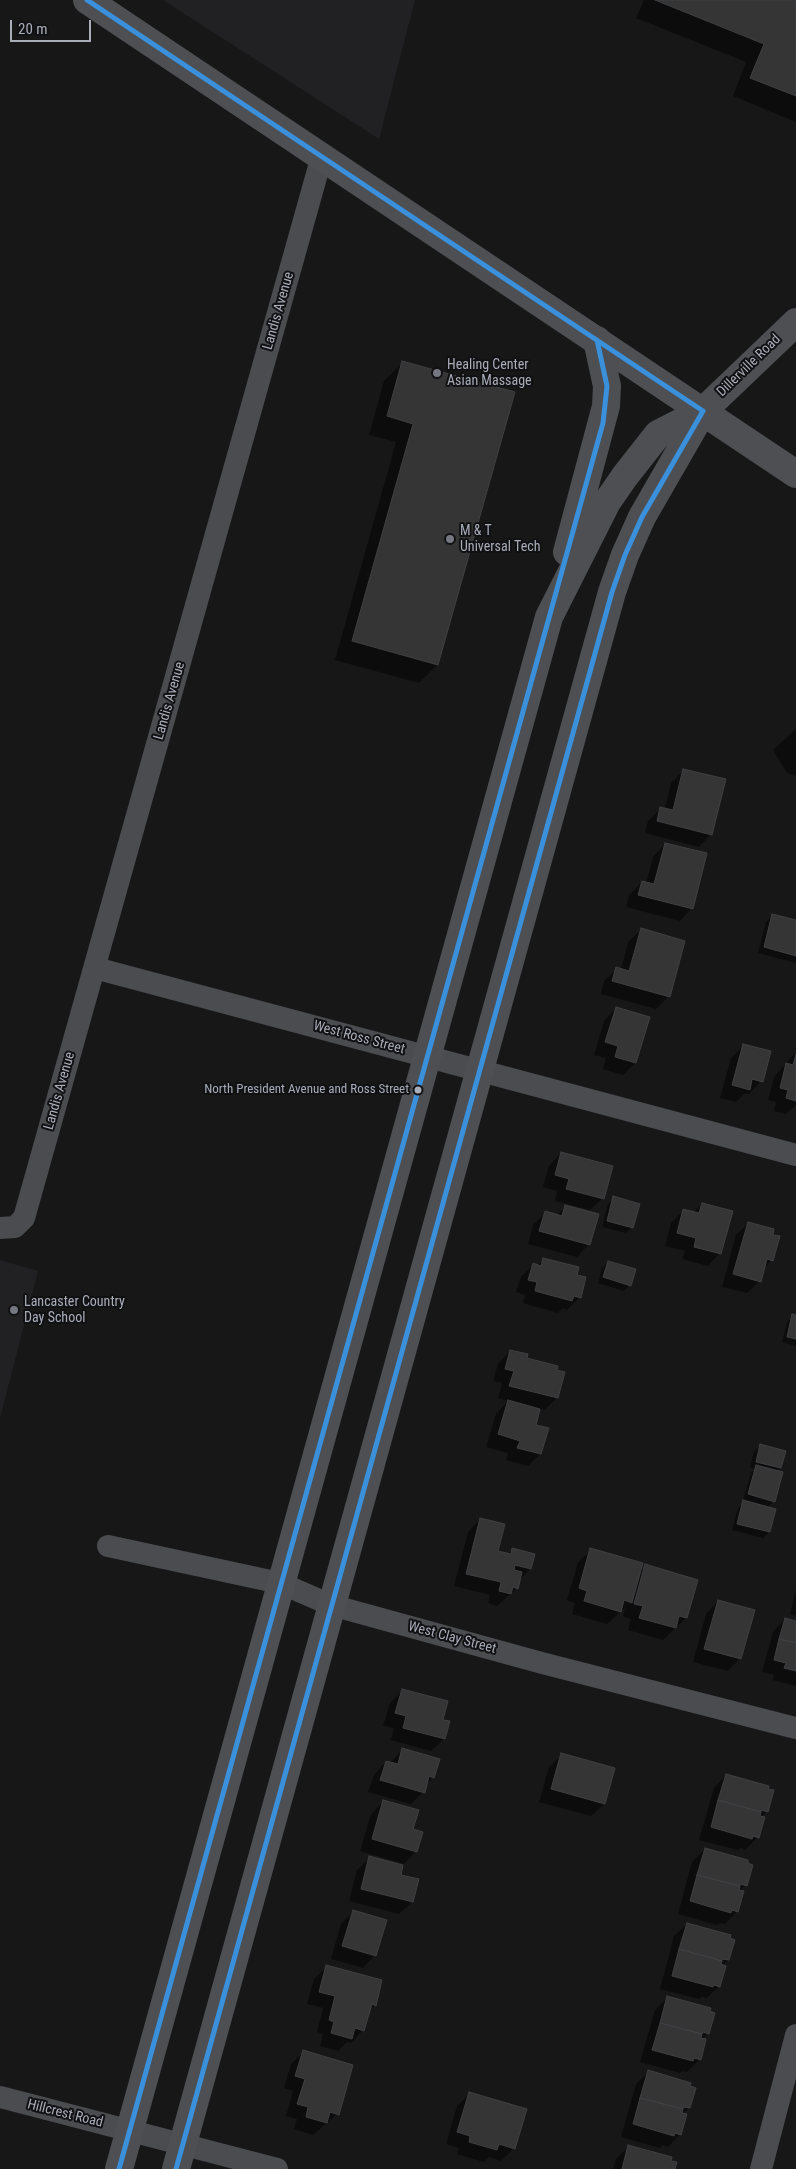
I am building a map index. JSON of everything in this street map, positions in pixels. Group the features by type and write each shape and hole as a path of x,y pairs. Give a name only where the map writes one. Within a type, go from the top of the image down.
{"main road":[{"path":"87,0 796,474"},
{"name":"Dillerville Road","path":"703,411 796,322"},
{"path":"119,2169 603,423 606,406 606,386 597,340"},
{"path":"549,617 588,535 606,502 624,476 658,434 703,411"},
{"path":"179,2157 590,670 625,555 642,517 703,411"}],"street":[{"name":"Landis Avenue","path":"0,1228 15,1227 24,1218 322,156"},
{"name":"West Ross Street","path":"95,968 796,1155"},
{"name":"West Clay Street","path":"108,1546 280,1583 331,1605 542,1663 796,1728"},
{"path":"761,2169 796,2035"},
{"name":"Hillcrest Road","path":"0,2097 130,2131 179,2157 276,2169"}],"shaded area":[{"path":"163,0 415,0 379,139"},
{"name":"Lancaster Country Day School","path":"0,1260 38,1271 0,1418"}],"building":[{"path":"655,0 796,0 796,96 750,78 764,44"},
{"path":"402,361 515,392 438,665 352,641 413,424 387,416"},
{"path":"683,769 726,779 712,835 657,821 660,807 673,810"},
{"path":"665,843 707,853 693,909 638,895 642,881 654,884"},
{"path":"772,914 796,920 796,956 764,947"},
{"path":"641,928 685,941 670,997 612,981 616,967 629,971"},
{"path":"616,1007 650,1017 636,1063 615,1057 618,1046 605,1042"},
{"path":"743,1044 771,1051 763,1082 752,1079 750,1090 732,1085"},
{"path":"796,1054 796,1101 786,1098 788,1090 780,1088 786,1063 793,1065"},
{"path":"561,1152 613,1166 604,1199 566,1189 569,1179 555,1175"},
{"path":"613,1196 640,1204 633,1228 607,1221"},
{"path":"702,1203 733,1211 721,1254 694,1247 696,1238 677,1233 683,1209 699,1213"},
{"path":"565,1205 599,1214 590,1245 539,1231 545,1211 562,1216"},
{"path":"748,1222 774,1229 773,1235 780,1236 773,1261 767,1259 761,1282 733,1274"},
{"path":"543,1258 579,1267 577,1275 586,1277 581,1298 574,1296 572,1301 535,1291 537,1282 528,1280 533,1263 541,1266"},
{"path":"608,1261 636,1269 631,1286 603,1277"},
{"path":"792,1314 796,1315 796,1339 787,1337"},
{"path":"510,1350 528,1354 527,1358 558,1366 557,1370 565,1372 558,1398 509,1386 514,1371 505,1369"},
{"path":"508,1400 540,1409 536,1425 549,1428 541,1454 517,1448 520,1441 498,1434"},
{"path":"760,1444 786,1451 781,1468 756,1462"},
{"path":"756,1465 783,1472 775,1502 748,1494"},
{"path":"743,1500 776,1509 770,1532 737,1524"},
{"path":"480,1518 505,1524 498,1551 511,1554 512,1548 535,1554 531,1569 515,1565 514,1570 522,1572 518,1589 513,1587 511,1594 499,1591 501,1582 466,1574"},
{"path":"590,1548 643,1563 632,1603 624,1600 621,1612 584,1601 587,1591 579,1588"},
{"path":"645,1564 698,1580 687,1618 679,1616 676,1628 639,1618 643,1606 634,1604"},
{"path":"718,1600 755,1610 741,1659 704,1649"},
{"path":"785,1618 796,1621 796,1643 779,1639"},
{"path":"779,1639 796,1643 796,1671 784,1668 786,1663 774,1660"},
{"path":"402,1689 448,1701 443,1720 450,1721 445,1739 403,1728 406,1716 395,1713"},
{"path":"402,1748 440,1759 434,1778 429,1776 425,1793 380,1780 386,1761 398,1764"},
{"path":"561,1753 615,1768 605,1804 551,1789"},
{"path":"726,1774 769,1786 768,1789 774,1790 768,1812 761,1810 761,1812 718,1800"},
{"path":"383,1800 419,1810 413,1829 423,1832 417,1852 372,1839"},
{"path":"718,1800 761,1812 760,1816 765,1817 759,1838 753,1836 752,1839 711,1827"},
{"path":"705,1848 748,1860 748,1863 753,1865 747,1886 740,1884 740,1886 697,1875"},
{"path":"369,1856 403,1865 401,1875 419,1879 413,1902 361,1889"},
{"path":"697,1875 740,1886 739,1890 744,1891 738,1912 732,1910 731,1913 690,1901"},
{"path":"353,1910 387,1920 376,1956 342,1946"},
{"path":"687,1923 731,1935 730,1938 735,1940 729,1960 722,1959 722,1961 679,1949"},
{"path":"679,1949 722,1961 721,1964 726,1966 720,1987 714,1985 713,1987 672,1976"},
{"path":"326,1965 382,1980 376,2006 372,2004 364,2031 355,2028 352,2039 331,2033 334,2022 329,2020 335,1996 319,1992"},
{"path":"667,1996 711,2008 710,2011 715,2013 709,2034 703,2032 702,2034 660,2023"},
{"path":"660,2023 702,2034 701,2038 706,2039 701,2060 694,2058 693,2061 652,2050"},
{"path":"303,2050 353,2065 339,2115 330,2112 327,2123 306,2117 308,2107 297,2104 305,2079 295,2076"},
{"path":"648,2070 691,2083 690,2086 696,2088 690,2108 683,2107 683,2109 640,2098"},
{"path":"469,2092 527,2109 515,2149 499,2144 497,2150 469,2142 470,2136 457,2132"},
{"path":"640,2098 683,2109 682,2113 687,2114 681,2135 675,2133 674,2136 633,2124"},
{"path":"628,2145 672,2157 671,2161 677,2162 675,2169 622,2169"}],"transit line":[{"path":"87,0 703,411"},
{"path":"119,2169 603,423 607,386 597,340"},
{"path":"176,2169 612,592 625,555 642,517 703,411"}],"place":[{"name":"Healing Center Asian Massage","path":"437,373"},
{"name":"M & T Universal Tech","path":"450,539"},
{"name":"North President Avenue and Ross Street","path":"418,1090"},
{"name":"Lancaster Country Day School","path":"14,1310"}]}
